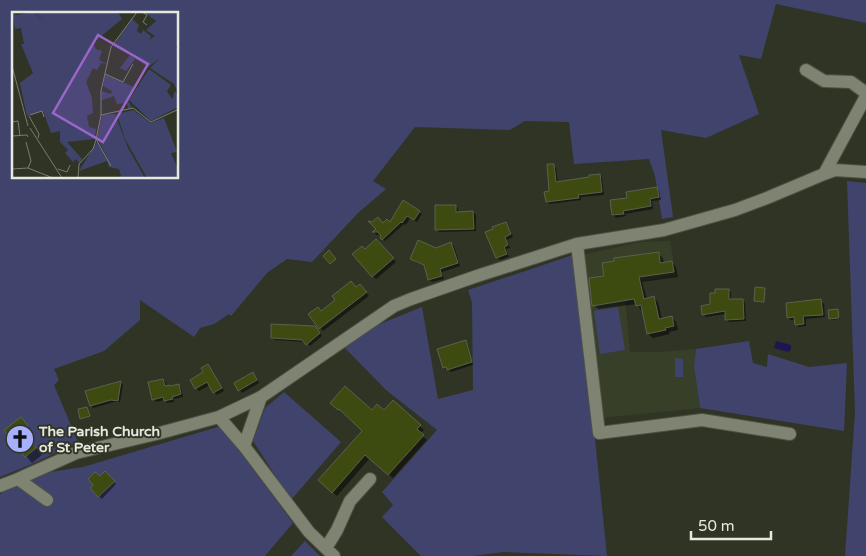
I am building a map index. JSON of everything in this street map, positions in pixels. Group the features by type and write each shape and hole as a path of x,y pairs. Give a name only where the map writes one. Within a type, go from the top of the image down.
{"street":[{"path":"806,70 824,81 851,82 866,94 824,174"},
{"path":"0,486 18,480 76,453 219,417 261,398 394,306 411,299 577,244 664,230 735,210 836,170 866,172"},
{"path":"577,244 599,434 702,420 790,434"},
{"path":"244,446 261,398"},
{"path":"219,417 244,446 309,532 330,552 337,530 350,501 370,479"},
{"path":"18,480 47,500"}],"shaded area":[{"path":"0,0 866,0 866,23 776,4 761,59 739,55 759,114 706,138 661,130 673,217 662,219 655,176 649,159 574,164 569,122 525,121 510,130 415,127 373,181 386,189 358,213 312,262 287,259 267,273 231,316 229,314 214,324 200,328 194,337 140,300 140,320 104,351 54,369 59,380 54,385 78,442 0,477"},
{"path":"847,181 866,183 866,556 845,556 855,412"},
{"path":"670,241 676,276 628,283 625,296 630,352 696,349 694,366 700,408 600,418 582,255 641,242"},
{"path":"573,255 607,556 503,552 473,556 421,556 382,517 393,505 382,492 437,430 386,390 344,347 375,326 422,307 438,399 473,390 472,302 468,290"},
{"path":"618,307 625,350 600,354 594,311"},
{"path":"749,341 753,363 767,367 768,354 809,367 847,363 844,431 700,408 694,366 696,349"},
{"path":"776,341 791,345 791,350 788,352 774,348"},
{"path":"675,358 683,359 683,377 675,377"},
{"path":"284,392 341,442 291,500 253,441 265,408"},
{"path":"221,426 293,523 265,556 0,556 0,495 2,492 50,472 83,467"},
{"path":"305,541 320,556 291,556"}],"building":[{"path":"547,164 554,164 556,182 600,174 602,192 578,195 579,198 546,202 544,192 549,191"},
{"path":"657,187 659,197 650,199 651,206 623,211 624,214 612,215 610,200 627,198 626,192"},
{"path":"403,200 420,211 414,220 407,216 402,223 382,240 378,232 372,232 376,229 368,221 372,222 378,217 383,223 387,219 390,222"},
{"path":"435,205 456,205 456,212 473,211 474,229 435,230"},
{"path":"506,222 511,234 505,237 508,245 504,247 507,254 496,258 485,232 493,229 492,227"},
{"path":"376,239 394,258 372,277 352,254 362,246 365,249"},
{"path":"418,240 436,248 451,242 458,263 440,269 442,276 428,280 424,265 410,259"},
{"path":"329,250 336,259 330,264 323,256"},
{"path":"659,252 660,263 672,261 674,272 639,277 644,299 654,296 659,319 672,316 674,326 665,328 666,330 647,334 641,305 636,306 634,299 592,306 589,278 604,276 602,263 614,261 614,258"},
{"path":"351,281 356,287 360,284 367,292 319,329 308,314 318,307 321,311 335,300 332,296"},
{"path":"755,287 765,288 764,302 754,301"},
{"path":"715,289 729,289 729,299 743,299 744,319 725,320 725,311 702,315 701,306 710,304 710,293 715,293"},
{"path":"821,299 823,315 803,316 804,324 795,325 794,317 787,318 786,303"},
{"path":"838,309 839,318 829,319 828,310"},
{"path":"271,324 315,326 320,333 306,345 302,340 271,338"},
{"path":"466,340 472,362 447,370 446,367 443,368 437,349"},
{"path":"208,364 222,388 213,393 207,382 195,389 190,380 203,372 201,368"},
{"path":"253,372 257,380 238,391 234,383"},
{"path":"163,379 165,386 179,384 181,394 172,397 173,399 164,401 163,397 152,400 148,382"},
{"path":"121,381 118,401 111,400 90,406 85,391"},
{"path":"345,386 372,410 377,404 384,410 393,400 421,425 417,429 424,435 388,475 365,455 332,493 318,480 362,431 330,403"},
{"path":"87,407 90,416 80,419 78,409"},
{"name":"The Parish Church of St Peter","path":"21,417 28,426 22,430 36,448 25,457 4,430"},
{"path":"105,471 115,481 98,497 90,488 93,485 88,479 95,472 100,476"}],"place":[{"name":"The Parish Church of St Peter","path":"20,439"}]}
